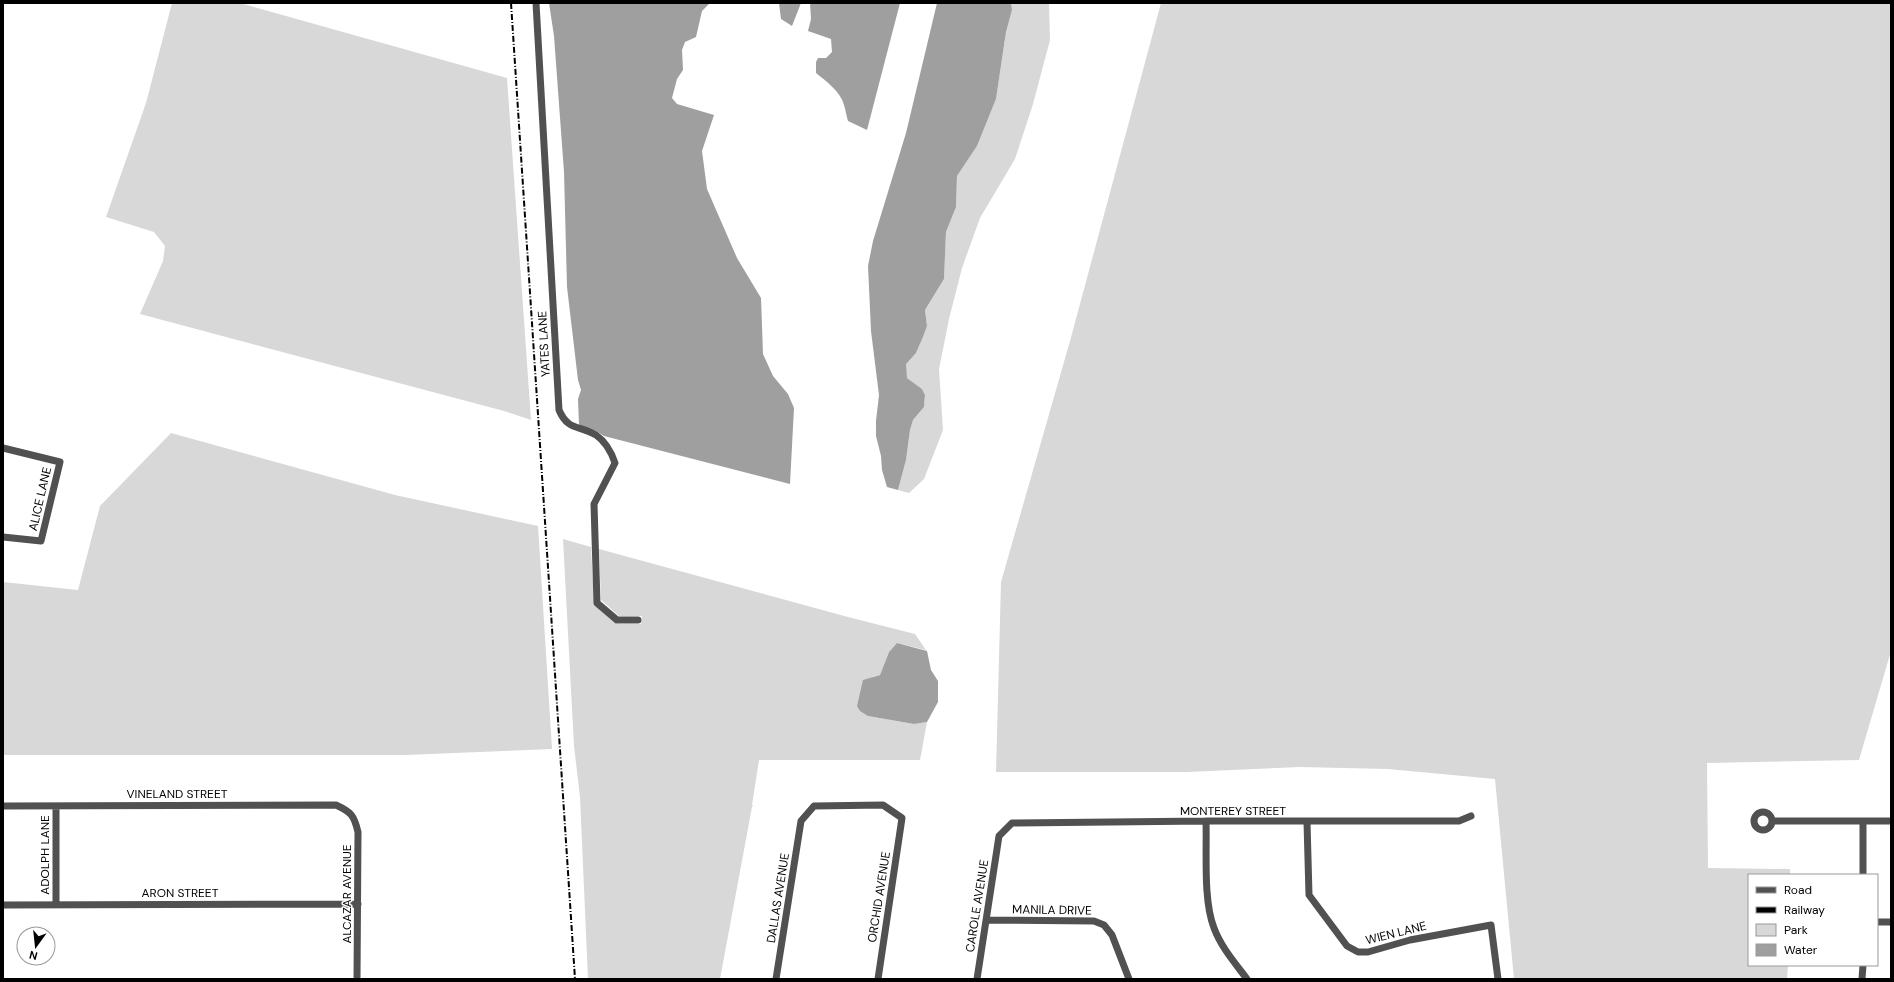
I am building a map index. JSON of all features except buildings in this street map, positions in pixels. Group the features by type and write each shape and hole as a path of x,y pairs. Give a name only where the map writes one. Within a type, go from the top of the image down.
{"street":[{"name":"YATES LANE","path":"536,3 559,410 563,420 570,426 595,435 605,443 611,451 615,463 594,504 597,603 617,620 638,620"},
{"name":"ALICE LANE","path":"3,448 60,462 41,541 3,537"},
{"name":"VINELAND STREET","path":"3,806 336,805 349,811"},
{"name":"ORCHID AVENUE","path":"801,821 814,806 883,805 902,818 878,979"},
{"name":"ADOLPH LANE","path":"56,806 56,904"},
{"name":"ALCAZAR AVENUE","path":"349,811 355,820 358,832 357,979"},
{"name":"MONTEREY STREET","path":"999,836 1012,823 1459,821 1471,816"},
{"name":"DALLAS AVENUE","path":"776,979 801,821"},
{"path":"1206,821 1208,891 1214,928 1230,957 1247,979"},
{"path":"1773,821 1891,821"},
{"name":"WIEN LANE","path":"1307,822 1309,896 1348,946 1358,952 1368,952 1417,939 1491,925 1498,979"},
{"path":"1863,822 1863,874"},
{"name":"CAROLE AVENUE","path":"977,979 999,836"},
{"name":"ARON STREET","path":"3,904 358,904"},
{"name":"MANILA DRIVE","path":"987,920 1094,921 1104,925 1112,935 1129,979"},
{"path":"1878,922 1891,922"},
{"path":"1862,979 1863,966"}],"green space":[{"path":"172,3 240,3 507,78 531,420 504,411 140,314 163,261 165,246 154,232 106,217 146,103"},
{"path":"1011,3 1049,3 1050,40 1033,104 1015,159 980,218 962,268 949,319 939,369 943,430 924,479 909,493 898,490 906,460 910,430 913,420 924,407 925,395 922,389 907,378 905,364 916,353 927,326 925,310 944,279 946,232 956,207 957,176 977,146 996,99 1006,32 1012,10"},
{"path":"1161,3 1891,3 1891,651 1859,760 1707,763 1708,868 1790,869 1790,874 1748,874 1748,966 1788,966 1787,979 1514,979 1495,779 1388,769 1300,767 1187,772 996,772 1001,582 1070,341"},
{"path":"171,433 395,495 538,526 552,749 406,755 3,755 3,582 78,590 100,506"},
{"path":"563,539 591,547 594,603 617,624 641,624 642,616 619,616 601,600 599,549 915,634 926,650 897,643 889,652 880,675 872,677 868,716 914,724 927,722 920,760 759,760 753,806 720,979 588,979 580,797 574,746"}],"water":[{"path":"549,3 710,3 702,11 696,37 685,42 682,50 683,70 677,79 672,98 677,104 714,115 702,151 707,189 737,258 761,298 763,354 773,376 788,394 794,408 790,484 604,436 596,431 579,425 578,399 581,390 578,380 567,287 564,172 554,36"},
{"path":"779,3 801,3 792,26 781,19"},
{"path":"810,3 900,3 867,130 848,121 840,96 833,87 816,73 816,62 818,58 826,58 832,52 831,39 808,31 811,19"},
{"path":"937,3 1011,3 1012,10 1006,32 996,99 977,146 957,176 956,207 946,232 944,279 925,310 927,326 916,353 906,364 907,378 922,389 925,395 924,407 913,420 910,430 906,460 898,490 887,487 882,470 881,456 876,436 879,395 871,331 868,266 873,241 906,133"},
{"path":"897,643 927,651 931,670 938,681 938,702 927,722 914,724 868,716 860,711 857,706 863,680 880,675 889,652"}],"railway":[{"path":"511,3 575,979"}]}
